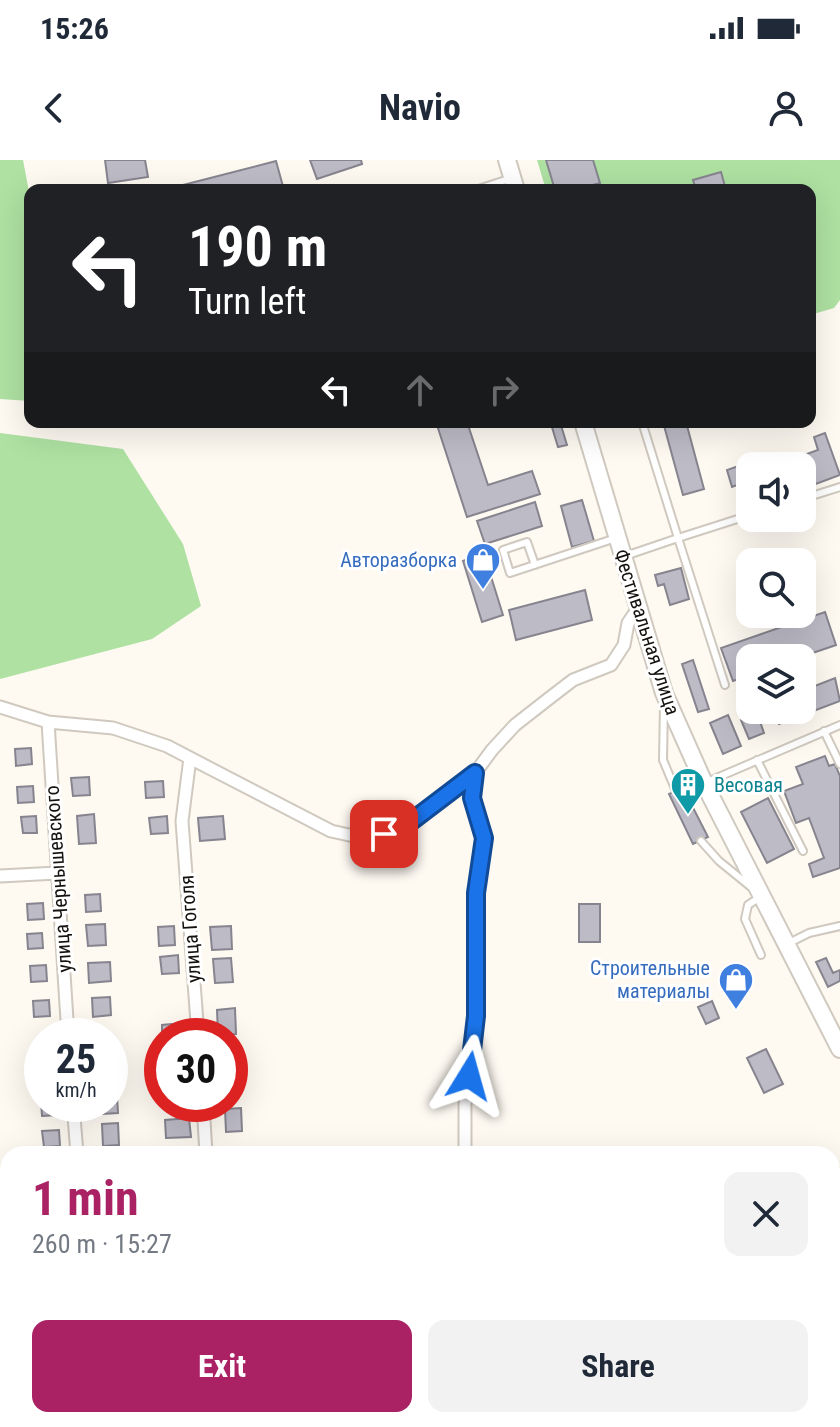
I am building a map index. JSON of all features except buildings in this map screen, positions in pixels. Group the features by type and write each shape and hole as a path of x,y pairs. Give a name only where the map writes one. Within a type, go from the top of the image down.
{"main road":[{"path":"507,160 514,184"},
{"name":"Фестивальная улица","path":"585,428 664,693 704,783 761,896 835,1029 840,1049"}],"street":[{"path":"0,707 48,722 113,728 167,746 331,831 367,839 400,830 475,773 515,725 573,680 611,665 624,645 628,623 637,610"},
{"name":"улица Чернышевского","path":"48,722 67,1018"},
{"name":"улица Гоголя","path":"190,758 182,821 197,1018"},
{"path":"465,1146 465,1104 476,1016 476,893 484,838 472,798 475,773"},
{"path":"0,876 57,873"},
{"path":"74,1122 76,1146"},
{"path":"204,1122 206,1146"}],"lane":[{"path":"644,428 725,685"},
{"path":"816,495 840,487"},
{"path":"622,557 736,519"},
{"path":"535,565 527,542 503,550 510,573 535,565 616,538"},
{"path":"664,693 663,760 676,791"},
{"path":"704,783 840,725"},
{"path":"824,731 840,764"},
{"path":"757,760 803,851"},
{"path":"701,841 719,861 761,896 748,905 745,919 761,955"},
{"path":"786,944 809,933 840,926"}],"green space":[{"path":"0,160 23,160 28,184 24,184 24,401 0,399"},
{"path":"537,160 840,160 840,300 834,308 816,313 816,184 544,184"},
{"path":"0,433 123,449 183,544 201,606 152,639 0,679"}],"place":[{"name":"Авторазборка","path":"483,591"},
{"name":"Весовая","path":"688,816"},
{"name":"Строительные материалы","path":"736,1011"}],"route":[{"path":"384,834 400,830 475,773 472,798 484,838 476,893 476,1016 469,1076"}]}
